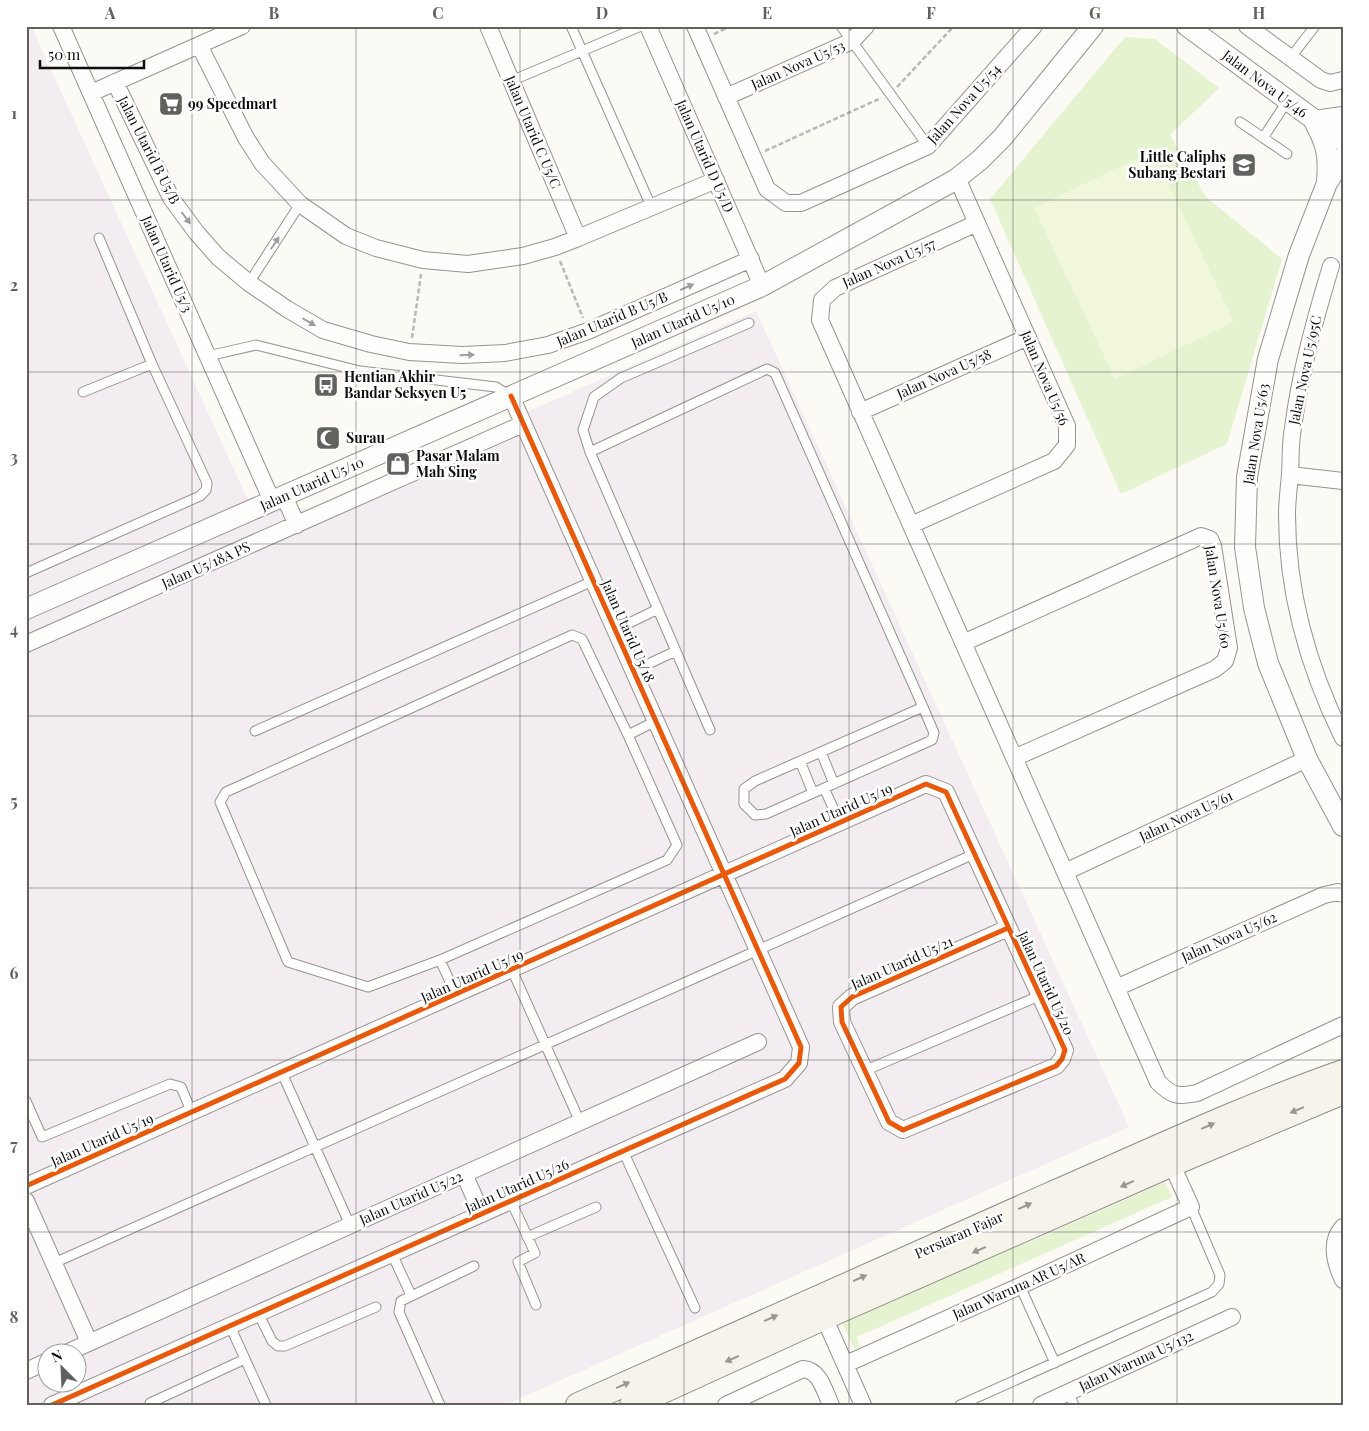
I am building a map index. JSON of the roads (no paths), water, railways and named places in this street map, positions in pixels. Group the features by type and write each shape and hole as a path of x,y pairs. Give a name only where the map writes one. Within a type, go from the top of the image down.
{"main road":[{"name":"Persiaran Fajar","path":"578,1405 820,1308 1168,1155 1303,1086 1343,1072"},
{"path":"1168,1155 1343,1092"},
{"name":"Persiaran Fajar","path":"632,1405 820,1308"}],"street":[{"name":"Jalan Utarid U5/3","path":"61,26 208,356 278,499 297,525"},
{"path":"91,93 242,26"},
{"name":"Jalan Utarid C U5/C","path":"488,26 578,238"},
{"name":"Jalan Utarid D U5/D","path":"648,26 762,286"},
{"path":"695,26 726,97"},
{"name":"Jalan Nova U5/53","path":"726,97 852,41 866,26"},
{"name":"Jalan Nova U5/54","path":"726,97 767,188 786,203 801,204 928,146 1034,26"},
{"name":"Jalan Utarid U5/10","path":"26,609 762,286 957,178 980,160 1002,138 1093,26"},
{"name":"Jalan Nova U5/46","path":"1187,26 1343,141"},
{"path":"1247,26 1321,80 1330,83 1343,80"},
{"path":"199,45 246,138 262,163 300,204 346,236 376,248 423,260 468,264 523,256 578,238 716,180"},
{"name":"Jalan Utarid B U5/B","path":"116,82 170,198 218,257 249,283 287,309 323,330 371,344 410,352 462,355 505,353 548,345 588,331 750,259"},
{"path":"1335,180 1328,161 1326,147 1314,121 1343,117"},
{"name":"Jalan Nova U5/63","path":"1343,157 1335,180 1298,254 1268,359 1247,477 1245,547 1254,608 1268,663 1307,760 1343,826"},
{"name":"Jalan Nova U5/56","path":"911,525 1054,462 1066,445 1067,426 957,178"},
{"name":"Jalan Nova U5/57","path":"860,412 820,320 822,300 835,288 977,223"},
{"name":"Jalan Nova U5/95C","path":"1331,266 1316,316 1292,429 1287,515 1295,600 1305,643 1320,686 1343,738"},
{"name":"Jalan Nova U5/58","path":"860,412 1028,337"},
{"name":"Jalan Utarid U5/18","path":"511,396 724,875"},
{"path":"860,412 1158,1082 1170,1093 1182,1096 1197,1093 1343,1025"},
{"name":"Jalan U5/18A PS","path":"26,644 385,487 523,424"},
{"path":"1290,475 1343,481"},
{"name":"Jalan Nova U5/60","path":"963,642 1201,536 1210,539 1213,546 1229,648 1225,661 1215,669 1014,758"},
{"name":"Jalan Nova U5/61","path":"1065,872 1307,760"},
{"name":"Jalan Utarid U5/19","path":"26,1186 926,784"},
{"name":"Jalan Utarid U5/20","path":"864,1071 889,1122 903,1130 1056,1066 1062,1059 1065,1050 946,792 926,784"},
{"name":"Jalan Utarid U5/26","path":"52,1405 785,1078 799,1063 801,1047 724,875"},
{"name":"Jalan Nova U5/62","path":"1116,988 1324,895 1338,892 1343,894"},
{"name":"Jalan Utarid U5/21","path":"864,1071 842,1022 841,1007 852,998 1008,928"},
{"name":"Jalan Utarid U5/22","path":"85,1344 758,1042"},
{"path":"1168,1155 1191,1207"},
{"path":"464,1174 482,1214"},
{"path":"26,1201 89,1342"},
{"name":"Jalan Waruna AR U5/AR","path":"846,1364 1191,1207"},
{"path":"1343,1226 1333,1251 1343,1280"},
{"path":"820,1308 863,1405"},
{"name":"Jalan Waruna U5/132","path":"1041,1405 1071,1398 1232,1317"},
{"path":"26,1371 38,1366"},
{"path":"726,1405 803,1369 816,1373 831,1405"}],"lane":[{"path":"571,26 651,206"},
{"path":"512,82 641,26"},
{"path":"842,26 928,146"},
{"path":"1291,57 1316,26"},
{"path":"1263,138 1288,100"},
{"path":"1240,122 1287,154"},
{"path":"249,283 300,204"},
{"path":"26,573 200,496 206,490 205,475 152,364 99,238"},
{"path":"710,730 590,452 583,430 594,397 621,378 749,323"},
{"path":"208,356 256,345 360,371 496,387 511,396"},
{"path":"83,392 152,364"},
{"path":"590,452 766,369 775,373 923,707 934,733 932,740 766,814 755,815 744,804 744,789 754,781 923,707"},
{"path":"255,731 593,581"},
{"path":"615,630 658,609"},
{"path":"572,635 582,639 628,735 677,845 667,860 440,960 368,987 288,962 220,802 226,792 572,635"},
{"path":"633,671 676,651"},
{"path":"628,735 656,721"},
{"path":"821,752 834,784"},
{"path":"800,761 813,793"},
{"path":"824,788 840,823"},
{"path":"54,1263 974,854"},
{"path":"440,960 456,995"},
{"path":"512,970 580,1122"},
{"path":"864,1071 1039,996"},
{"path":"282,1073 350,1225"},
{"path":"26,1101 42,1137 170,1084 181,1087 192,1113"},
{"path":"623,1151 695,1308"},
{"path":"510,1201 534,1254 518,1264 536,1305"},
{"path":"527,1237 596,1207"},
{"path":"960,1405 1212,1292 1219,1284 1220,1275 1191,1207"},
{"path":"392,1254 411,1295"},
{"path":"440,1405 399,1312 401,1301 474,1266"},
{"path":"1020,1286 1054,1363"},
{"path":"258,1313 272,1341 278,1346 285,1346 376,1307"},
{"path":"230,1326 266,1405"},
{"path":"150,1403 245,1359"}],"place":[{"name":"99 Speedmart","path":"171,104"},
{"name":"Little Caliphs Subang Bestari","path":"1244,165"},
{"name":"Hentian Akhir Bandar Seksyen U5","path":"326,385"},
{"name":"Surau","path":"328,438"},
{"name":"Pasar Malam Mah Sing","path":"398,464"}]}
